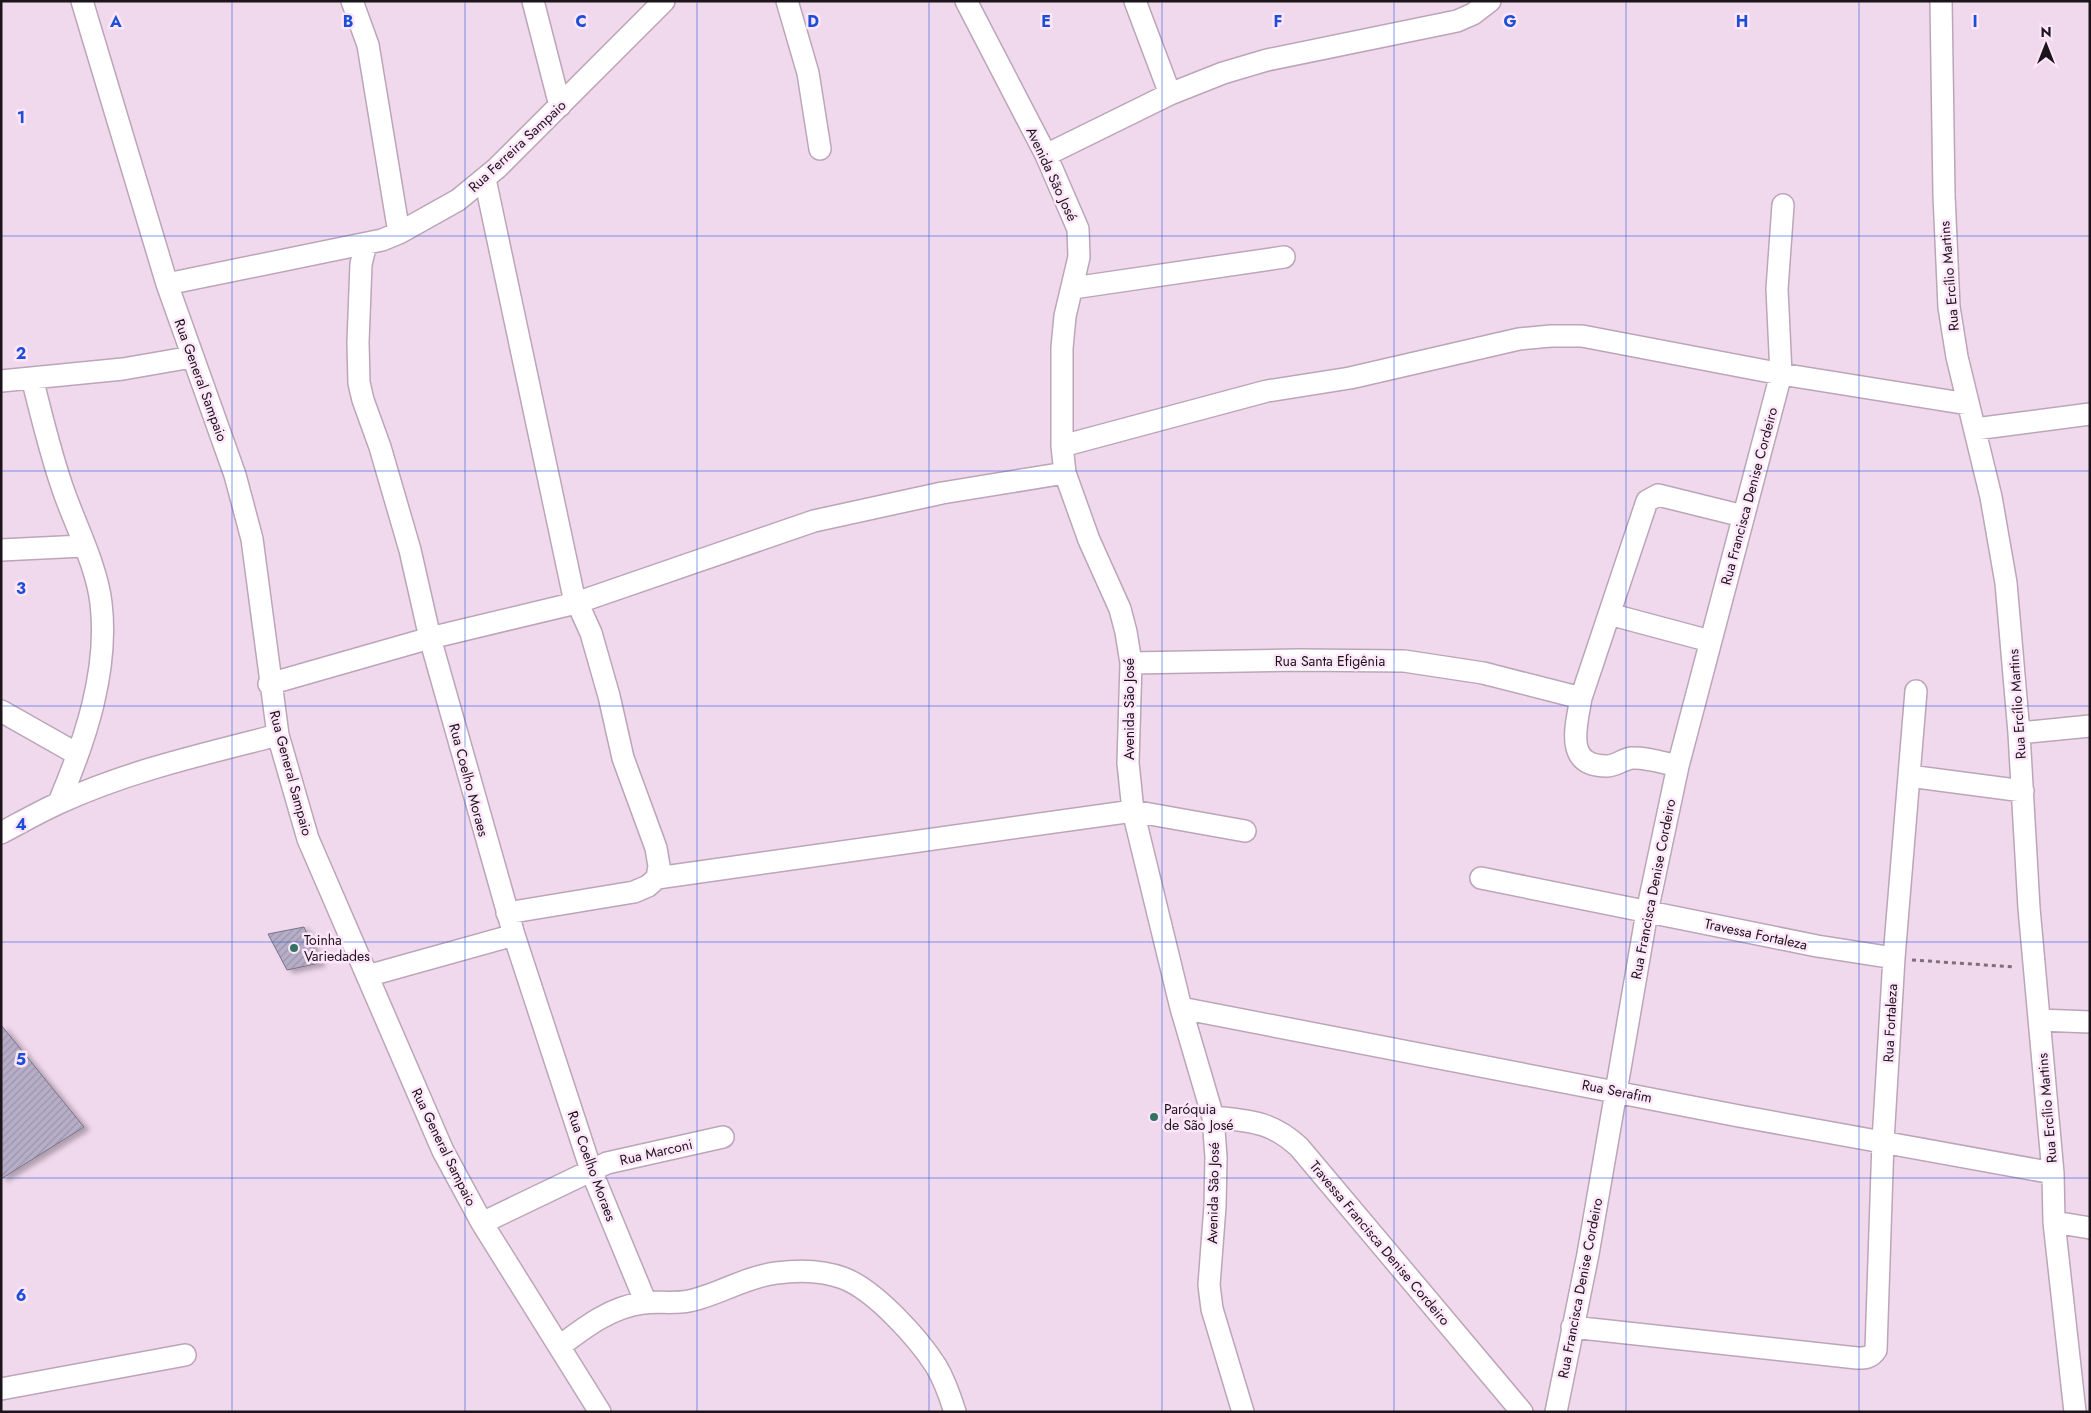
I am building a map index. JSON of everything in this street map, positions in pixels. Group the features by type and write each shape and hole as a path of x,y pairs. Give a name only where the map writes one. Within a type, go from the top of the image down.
{"street":[{"name":"Rua General Sampaio","path":"82,1 167,284 235,475 252,539 269,684 278,735 308,840 443,1151 482,1223 600,1412"},
{"path":"352,1 368,45 399,233"},
{"path":"533,1 560,106"},
{"name":"Rua Ferreira Sampaio","path":"167,284 366,244 399,233 458,200 485,179 664,1"},
{"path":"787,1 808,73 820,149"},
{"name":"Avenida São José","path":"966,1 1046,155 1078,229 1079,256 1065,316 1062,348 1062,446 1065,473 1089,540 1120,609 1131,663 1128,763 1133,811 1181,1008 1212,1117 1216,1157 1209,1285 1212,1309 1243,1412"},
{"path":"1135,1 1170,94"},
{"path":"1046,155 1170,94 1223,73 1267,60 1457,21 1473,14 1490,1"},
{"name":"Rua Ercílio Martins","path":"1941,1 1946,268 1949,307 2006,582 2019,733 2034,969 2053,1172 2054,1222 2075,1412"},
{"path":"485,179 576,603 591,633 609,696 623,758 656,848 659,866 657,878"},
{"name":"Rua Francisca Denise Cordeiro","path":"1556,1412 1590,1245 1647,912 1678,766 1781,374 1777,288 1783,205"},
{"name":"Rua Coelho Moraes","path":"366,244 359,287 359,383 380,446 410,550 430,638 507,913 590,1170 646,1303"},
{"path":"1073,288 1284,257"},
{"path":"1062,446 1267,391 1350,378 1519,339 1551,336 1582,336 1781,374 1968,404"},
{"path":"1,381 123,369 192,357"},
{"path":"32,378 64,492 93,569 101,601 102,650 95,696 77,754 59,802"},
{"path":"1975,429 2090,414"},
{"path":"269,684 430,638 576,603 814,520 933,495 1065,473"},
{"path":"1678,766 1639,758 1626,759 1613,765 1604,766 1582,759 1578,754 1576,745 1581,698 1642,510 1651,497 1658,495 1744,516"},
{"path":"1,550 83,546"},
{"path":"1609,614 1710,641"},
{"name":"Rua Santa Efigênia","path":"1131,663 1299,660 1404,661 1446,666 1581,698"},
{"name":"Rua Fortaleza","path":"1572,1327 1857,1358 1873,1355 1877,1345 1883,1141 1894,958 1916,691"},
{"path":"1,711 77,754"},
{"path":"2019,733 2090,726"},
{"path":"1,833 59,802 176,762 278,735"},
{"path":"1909,776 2023,791"},
{"path":"507,913 634,892 648,886 657,878 1133,811 1245,831"},
{"name":"Travessa Fortaleza","path":"1481,878 1817,946 1894,958"},
{"path":"367,976 514,935"},
{"name":"Rua Serafim","path":"1181,1008 2053,1172"},
{"path":"2039,1020 2090,1022"},
{"name":"Travessa Francisca Denise Cordeiro","path":"1212,1117 1268,1125 1286,1135 1299,1147 1350,1210 1381,1242 1522,1412"},
{"name":"Rua Marconi","path":"482,1223 590,1170 634,1156 723,1137"},
{"path":"2054,1222 2090,1228"},
{"path":"560,1346 599,1318 621,1308 646,1303 690,1300 773,1273 816,1272 844,1278 868,1293 895,1318 922,1347 947,1385 955,1412"},
{"path":"1,1389 185,1355"}],"path":[{"path":"1894,958 2034,969"}],"building":[{"name":"Toinha Variedades","path":"304,927 320,963 287,970 268,934"},
{"path":"1,1025 84,1127 1,1179"}],"place":[{"name":"Toinha Variedades","path":"294,948"},
{"name":"Paróquia de São José","path":"1154,1117"}]}
